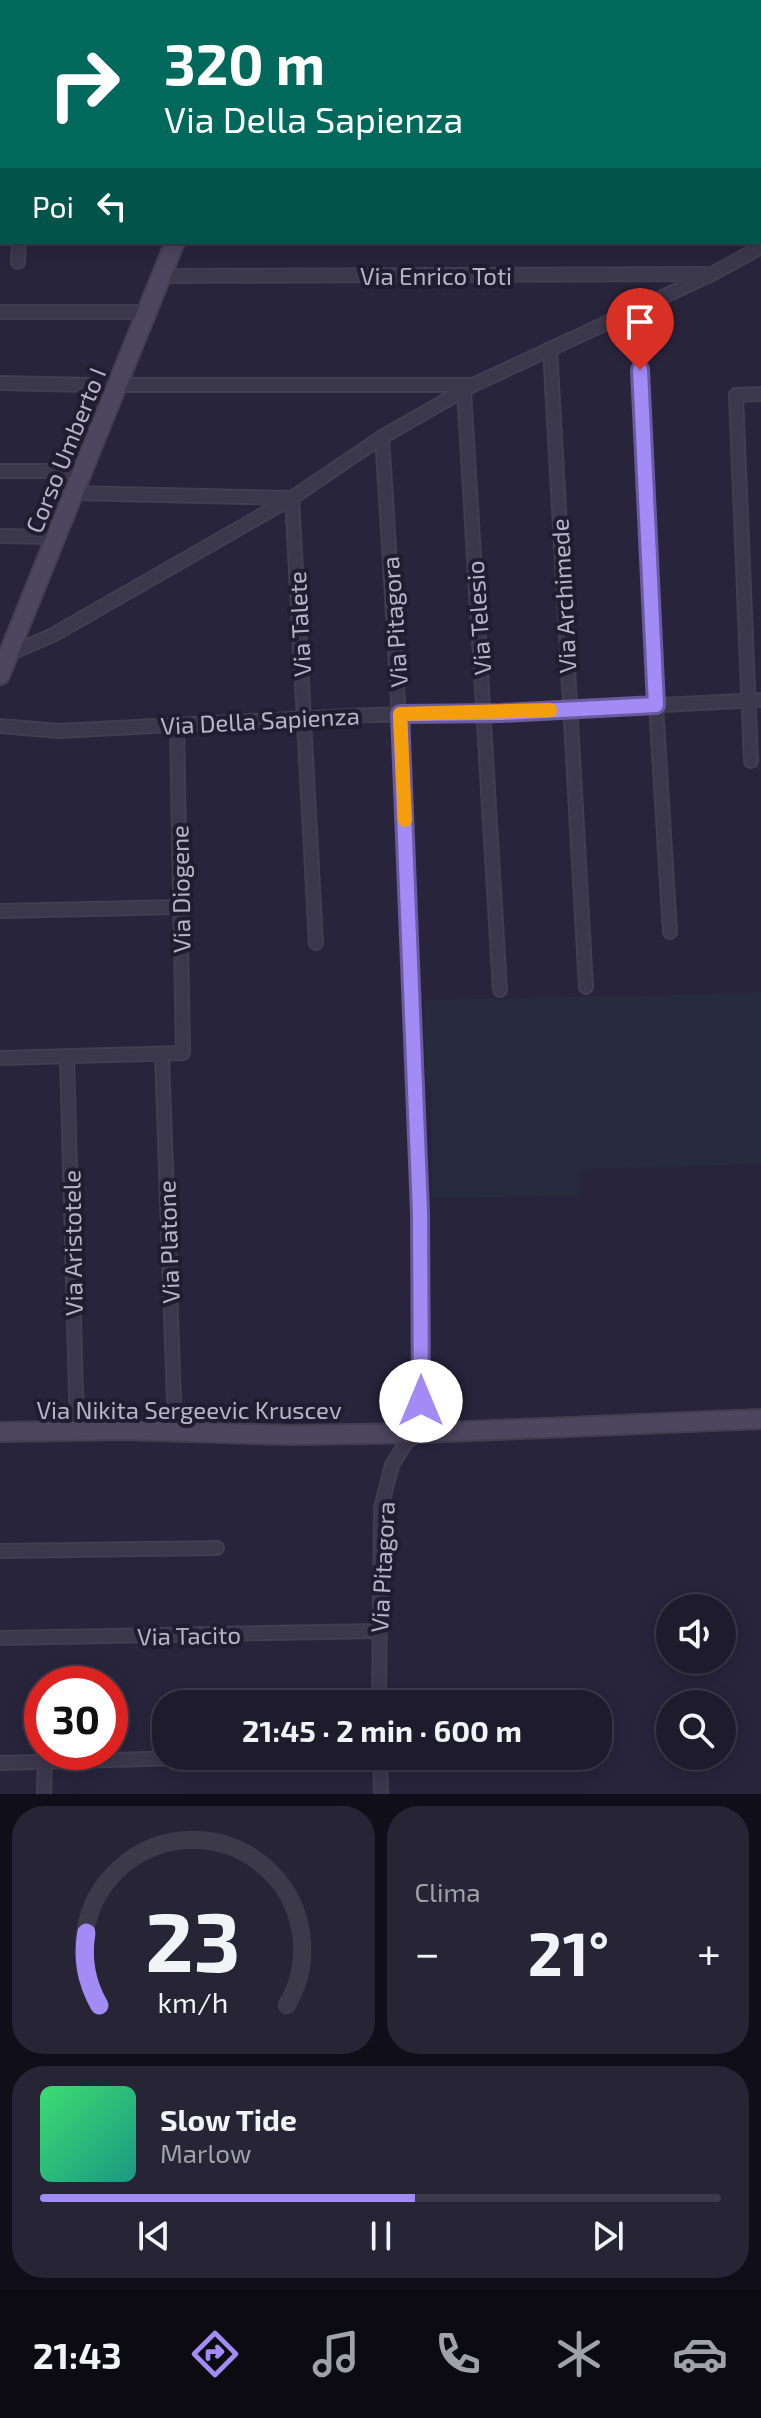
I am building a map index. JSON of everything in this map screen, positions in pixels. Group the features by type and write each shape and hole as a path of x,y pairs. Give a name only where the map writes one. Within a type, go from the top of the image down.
{"main road":[{"name":"Corso Umberto I","path":"0,675 8,644 56,537 174,244"},
{"name":"Via Nikita Sergeevic Kruscev","path":"0,1432 422,1433 761,1419"}],"street":[{"path":"18,262 19,244"},
{"path":"8,644 53,635 292,498 382,437 468,387 712,274 761,247"},
{"name":"Via Enrico Toti","path":"161,276 712,274"},
{"path":"638,309 670,932"},
{"path":"0,312 146,312"},
{"name":"Via Archimede","path":"550,349 586,987"},
{"path":"0,383 90,385"},
{"path":"117,385 468,387"},
{"name":"Via Telesio","path":"468,387 500,990"},
{"path":"751,761 755,700 736,395 761,394"},
{"name":"Via Pitagora","path":"379,1690 381,1508 392,1465 407,1441 422,1433 420,1212 400,714 382,437"},
{"path":"0,471 82,471"},
{"path":"73,493 292,498"},
{"name":"Via Talete","path":"292,498 316,943"},
{"path":"0,536 56,537"},
{"name":"Via Della Sapienza","path":"0,726 58,731 755,700"},
{"name":"Via Diogene","path":"162,1054 183,1053 177,725"},
{"path":"0,911 180,907"},
{"path":"0,1058 162,1054"},
{"name":"Via Platone","path":"162,1054 175,1431"},
{"name":"Via Aristotele","path":"67,1056 77,1431"},
{"path":"0,1551 217,1548"},
{"name":"Via Tacito","path":"0,1638 378,1631"},
{"path":"128,1759 152,1758"},
{"path":"0,1763 24,1762"},
{"path":"44,1794 45,1770"},
{"path":"380,1770 381,1794"}],"shaded area":[{"path":"761,993 761,1164 579,1169 579,1196 432,1198 431,1082 426,1081 424,1000"}],"slow traffic":[{"path":"405,820 400,714 550,710"}],"route":[{"path":"421,1401 420,1212 400,714 501,713 656,705 640,370"}]}
